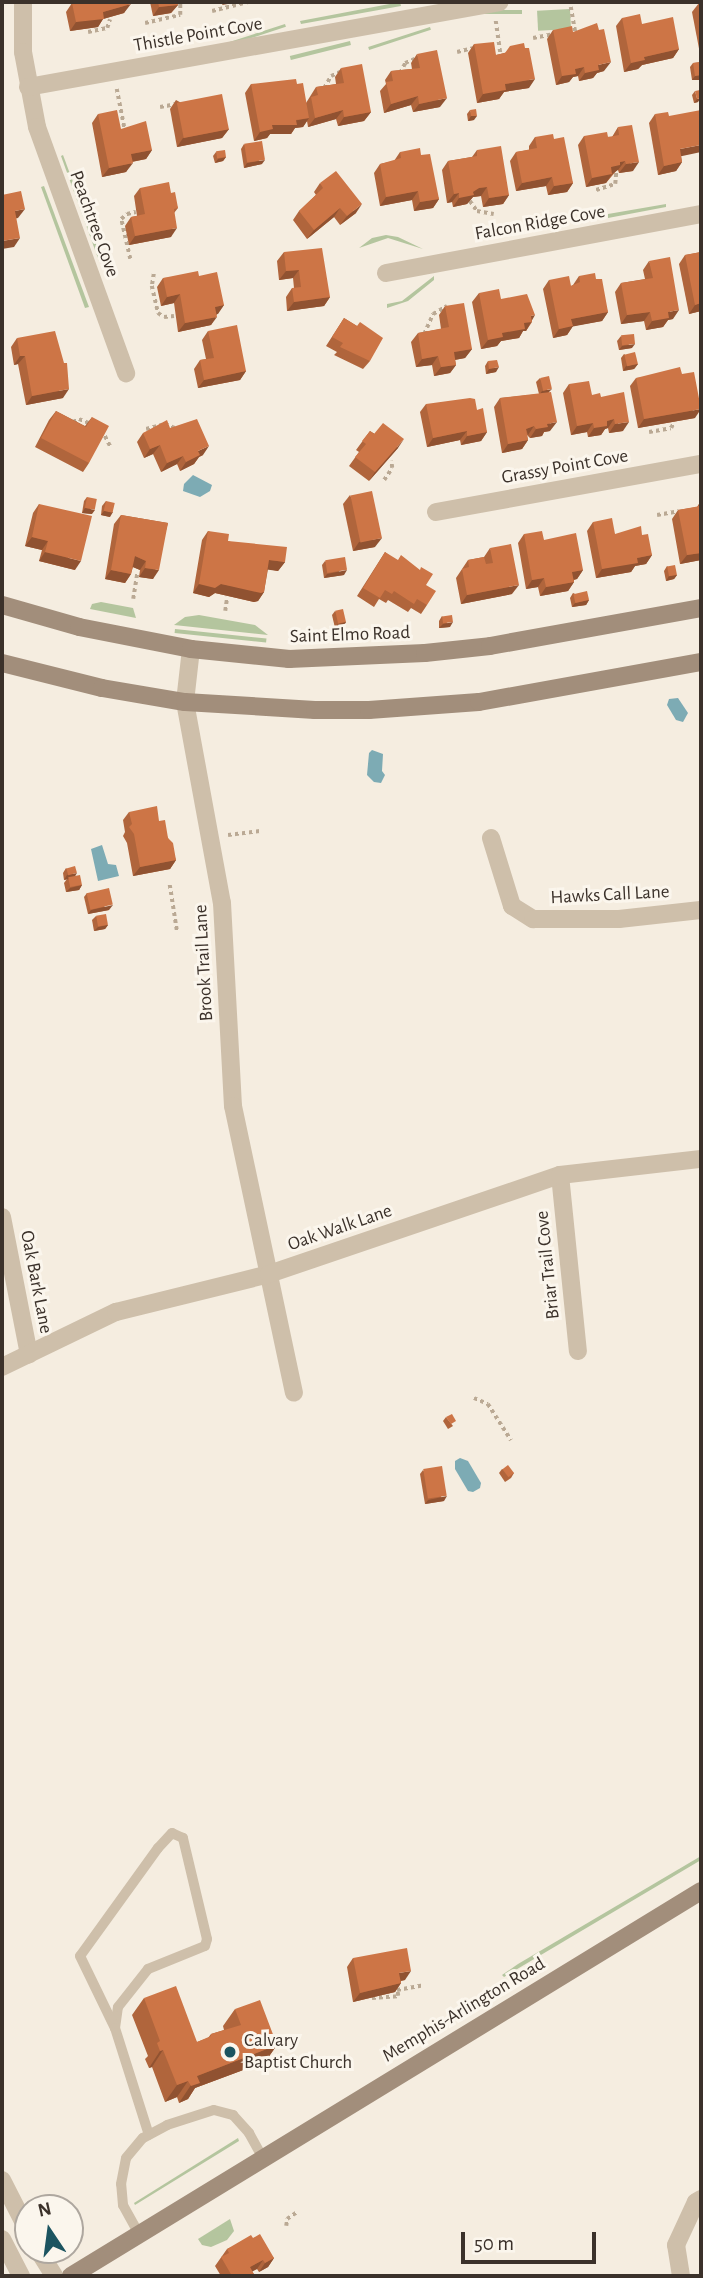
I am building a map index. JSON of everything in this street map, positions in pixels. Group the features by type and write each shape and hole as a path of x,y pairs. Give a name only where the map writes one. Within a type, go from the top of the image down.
{"main road":[{"name":"Saint Elmo Road","path":"2,605 79,627 191,649 289,659 425,653 513,642 701,608"},
{"path":"2,663 102,688 185,702 314,710 419,707 542,692 701,662"},
{"name":"Memphis-Arlington Road","path":"71,2276 701,1891"}],"street":[{"name":"Peachtree Cove","path":"23,2 23,52 28,88 47,154 126,373"},
{"name":"Thistle Point Cove","path":"28,88 499,2"},
{"name":"Falcon Ridge Cove","path":"386,273 701,214"},
{"name":"Grassy Point Cove","path":"436,512 701,464"},
{"name":"Brook Trail Lane","path":"191,649 185,702 222,903 233,1106 294,1393"},
{"name":"Hawks Call Lane","path":"491,838 512,906 533,919 620,919 701,910"},
{"name":"Oak Walk Lane","path":"2,1367 116,1312 269,1274 559,1175 701,1159"},
{"name":"Briar Trail Cove","path":"559,1175 578,1351"},
{"name":"Oak Bark Lane","path":"2,1217 29,1354"},
{"path":"2,2180 14,2204"},
{"path":"681,2276 676,2245 696,2202 701,2199"},
{"path":"2,2239 21,2276"}],"lane":[{"path":"115,2028 118,2007 148,1969 205,1946 207,1939 183,1838 172,1833 158,1848 80,1956 115,2028 149,2135"},
{"path":"139,2234 123,2205 121,2184 127,2158 149,2135 167,2125 214,2110 233,2115 249,2133 263,2158"}],"path":[{"path":"145,23 180,15 180,2"},
{"path":"212,11 248,2"},
{"path":"571,7 577,37"},
{"path":"88,33 107,28 110,19"},
{"path":"496,21 501,56"},
{"path":"533,38 575,30"},
{"path":"457,52 484,47"},
{"path":"492,47 500,47"},
{"path":"400,79 405,63 422,57"},
{"path":"325,94 325,84 331,76 347,71"},
{"path":"116,84 126,135"},
{"path":"160,107 184,103"},
{"path":"596,190 615,184 616,172"},
{"path":"470,201 477,211 494,214"},
{"path":"130,259 121,219 136,212"},
{"path":"154,274 152,286 158,313 164,317 174,316"},
{"path":"424,336 433,314 447,306"},
{"path":"68,430 76,420 83,420 104,431 111,448"},
{"path":"649,432 671,428 674,422"},
{"path":"146,429 165,424 176,430"},
{"path":"384,480 392,468 391,461"},
{"path":"657,515 680,511"},
{"path":"132,599 137,573"},
{"path":"225,611 227,597"},
{"path":"223,835 260,831"},
{"path":"170,885 177,930"},
{"path":"474,1398 488,1404 510,1440"},
{"path":"372,1998 398,1996 397,1990 424,1985"},
{"path":"286,2226 287,2219 297,2212"}],"green space":[{"path":"400,2 401,6 301,24 300,21"},
{"path":"570,9 571,29 538,31 537,11"},
{"path":"458,10 522,10 522,14 458,14"},
{"path":"285,24 286,27 229,45 228,43"},
{"path":"430,27 431,30 369,50 368,47"},
{"path":"350,41 351,45 291,60 290,56"},
{"path":"63,155 102,260 99,261 61,156"},
{"path":"44,186 89,307 85,308 41,187"},
{"path":"666,204 666,207 608,218 608,214"},
{"path":"386,235 398,237 423,249 388,238 359,248 372,238"},
{"path":"434,276 434,280 408,301 387,308 387,304 402,301"},
{"path":"101,602 133,608 136,618 90,609 92,604"},
{"path":"199,615 255,625 268,635 174,625 185,617"},
{"path":"175,629 266,639 266,643 175,633"},
{"path":"701,1856 701,1860 504,1977 502,1975 518,1964"},
{"path":"238,2138 239,2141 135,2205 134,2203"},
{"path":"230,2219 234,2231 227,2240 211,2247 202,2245 198,2239"}],"water":[{"path":"193,475 212,485 210,491 200,497 183,491 184,484"},
{"path":"678,698 688,713 683,722 676,720 667,705 669,699"},
{"path":"372,750 383,754 382,771 385,775 381,783 374,782 367,775 369,753"},
{"path":"102,845 108,864 116,865 119,876 98,881 91,849"},
{"path":"460,1458 468,1461 481,1483 480,1488 473,1492 468,1491 455,1469 455,1461"}],"building":[{"path":"158,2 177,2 178,5 159,7"},
{"path":"72,3 131,4 103,12 104,19 76,22"},
{"path":"640,14 642,24 673,17 679,49 644,57 645,60 631,63 622,18"},
{"path":"597,23 599,30 604,29 611,62 598,65 599,70 585,73 584,67 575,69 576,74 562,76 553,30 572,26 573,32"},
{"path":"494,42 496,55 505,53 510,46 524,43 525,48 529,48 535,79 505,84 506,90 483,94 474,44"},
{"path":"437,50 447,98 419,104 418,96 391,104 386,82 393,81 391,71 420,68 417,54"},
{"path":"701,62 701,75 695,76 693,63"},
{"path":"362,64 371,112 344,117 343,110 315,118 311,97 318,95 316,87 344,83 341,68"},
{"path":"296,79 297,84 303,83 309,118 296,120 297,125 272,125 273,129 260,132 251,84"},
{"path":"700,90 701,98 697,99 695,91"},
{"path":"222,94 229,129 184,138 177,103"},
{"path":"476,109 477,116 471,116 470,110"},
{"path":"117,110 121,129 146,121 152,150 131,154 133,163 109,168 98,114"},
{"path":"701,110 701,145 680,149 682,162 664,166 655,114 668,112 669,116"},
{"path":"632,125 639,162 620,162 620,165 611,167 612,174 592,178 584,136 607,132 608,137 619,135 618,127"},
{"path":"553,134 554,139 564,137 573,183 554,186 552,177 522,183 516,152 537,148 535,137"},
{"path":"262,141 265,160 247,163 244,144"},
{"path":"501,146 509,195 489,198 487,187 479,188 473,192 474,195 459,198 459,193 454,194 448,161 477,156 477,150"},
{"path":"420,148 421,155 430,154 439,199 420,202 418,191 386,197 380,164 401,158 400,152"},
{"path":"225,150 226,157 217,158 216,151"},
{"path":"336,171 362,204 347,216 340,208 314,230 299,211 323,188 320,183"},
{"path":"169,182 171,193 175,192 178,208 174,209 177,228 135,236 131,217 145,214 140,188"},
{"path":"21,191 25,209 15,211 20,238 2,241 2,195"},
{"path":"322,248 330,297 294,302 292,288 301,287 299,270 286,271 284,252"},
{"path":"701,252 701,303 695,305 685,255"},
{"path":"670,257 679,310 668,312 669,318 652,321 650,312 627,315 621,283 653,278 649,261"},
{"path":"198,271 199,276 217,272 224,305 215,307 217,317 185,323 180,294 167,297 163,278"},
{"path":"595,273 596,279 602,279 608,312 571,319 573,326 559,329 549,280 569,276 571,286 580,282 579,276"},
{"path":"499,289 501,299 527,294 535,315 531,316 532,322 524,323 525,329 502,333 503,337 488,340 479,293"},
{"path":"464,303 472,349 454,352 456,365 441,367 438,356 422,359 418,333 449,327 445,306"},
{"path":"344,318 357,326 360,322 383,338 370,361 340,347 343,343 332,337"},
{"path":"237,325 246,371 204,380 200,360 214,358 208,331"},
{"path":"55,331 64,363 67,363 69,389 32,396 25,356 20,356 17,338"},
{"path":"634,334 635,344 622,345 621,335"},
{"path":"635,352 638,364 627,366 624,355"},
{"path":"497,360 499,367 489,369 488,361"},
{"path":"680,367 682,374 694,372 701,409 644,419 636,378"},
{"path":"549,376 552,389 543,391 540,378"},
{"path":"589,381 592,395 600,393 601,397 624,392 629,422 615,424 614,419 607,421 607,426 594,428 593,423 577,426 569,384"},
{"path":"551,392 557,422 547,424 548,427 536,429 534,426 526,429 528,440 508,444 500,398"},
{"path":"475,399 477,410 483,408 487,432 467,436 467,431 433,438 426,404"},
{"path":"56,411 86,427 92,417 109,426 89,463 41,438"},
{"path":"197,419 209,446 198,451 200,455 186,462 183,456 167,463 160,445 150,449 143,433 167,420 170,428"},
{"path":"383,423 404,439 375,472 355,457 366,444 362,441 370,431 374,434"},
{"path":"372,491 382,538 360,543 350,496"},
{"path":"87,497 97,499 95,510 85,508"},
{"path":"106,501 115,503 113,513 104,511"},
{"path":"700,502 701,553 687,555 678,510 700,506"},
{"path":"39,504 92,516 81,561 45,552 48,541 32,537"},
{"path":"121,515 168,523 159,570 145,568 146,561 135,556 131,574 111,570"},
{"path":"612,518 615,534 641,526 642,535 648,534 652,555 637,558 638,563 602,569 593,522"},
{"path":"208,531 229,534 228,541 287,547 285,562 269,560 264,592 261,593 221,584 215,588 199,584"},
{"path":"542,531 544,540 576,533 583,570 572,572 574,582 546,587 544,578 532,580 524,534"},
{"path":"511,544 519,585 467,595 462,569 469,567 468,560 484,557 486,564 493,563 490,548"},
{"path":"385,552 398,560 401,555 420,570 421,567 433,574 426,585 436,591 427,605 417,599 414,604 394,591 392,594 385,590 380,598 363,588"},
{"path":"345,557 347,570 327,573 325,560"},
{"path":"675,565 677,575 669,576 667,567"},
{"path":"587,591 589,600 575,603 573,594"},
{"path":"343,609 346,622 338,623 335,611"},
{"path":"452,615 453,622 443,623 442,616"},
{"path":"157,806 159,821 165,820 176,860 140,867 134,834 129,827 132,824 129,812"},
{"path":"75,866 77,873 68,875 66,868"},
{"path":"80,875 82,885 70,887 68,877"},
{"path":"109,888 113,905 90,910 87,893"},
{"path":"106,914 108,925 98,927 96,916"},
{"path":"452,1414 456,1421 451,1424 446,1417"},
{"path":"508,1465 514,1473 508,1477 502,1469"},
{"path":"442,1466 447,1496 428,1499 423,1469"},
{"path":"407,1948 411,1971 399,1973 401,1983 360,1993 353,1958"},
{"path":"176,1986 197,2042 211,2034 241,2025 235,2009 260,2000 277,2045 197,2076 200,2083 191,2086 188,2081 177,2085 163,2050 160,2051 157,2043 160,2041 144,1998"},
{"path":"260,2234 274,2258 250,2267 255,2276 232,2276 221,2257 229,2253 227,2249 251,2235 253,2238"}],"place":[{"name":"Calvary Baptist Church","path":"230,2052"}]}
